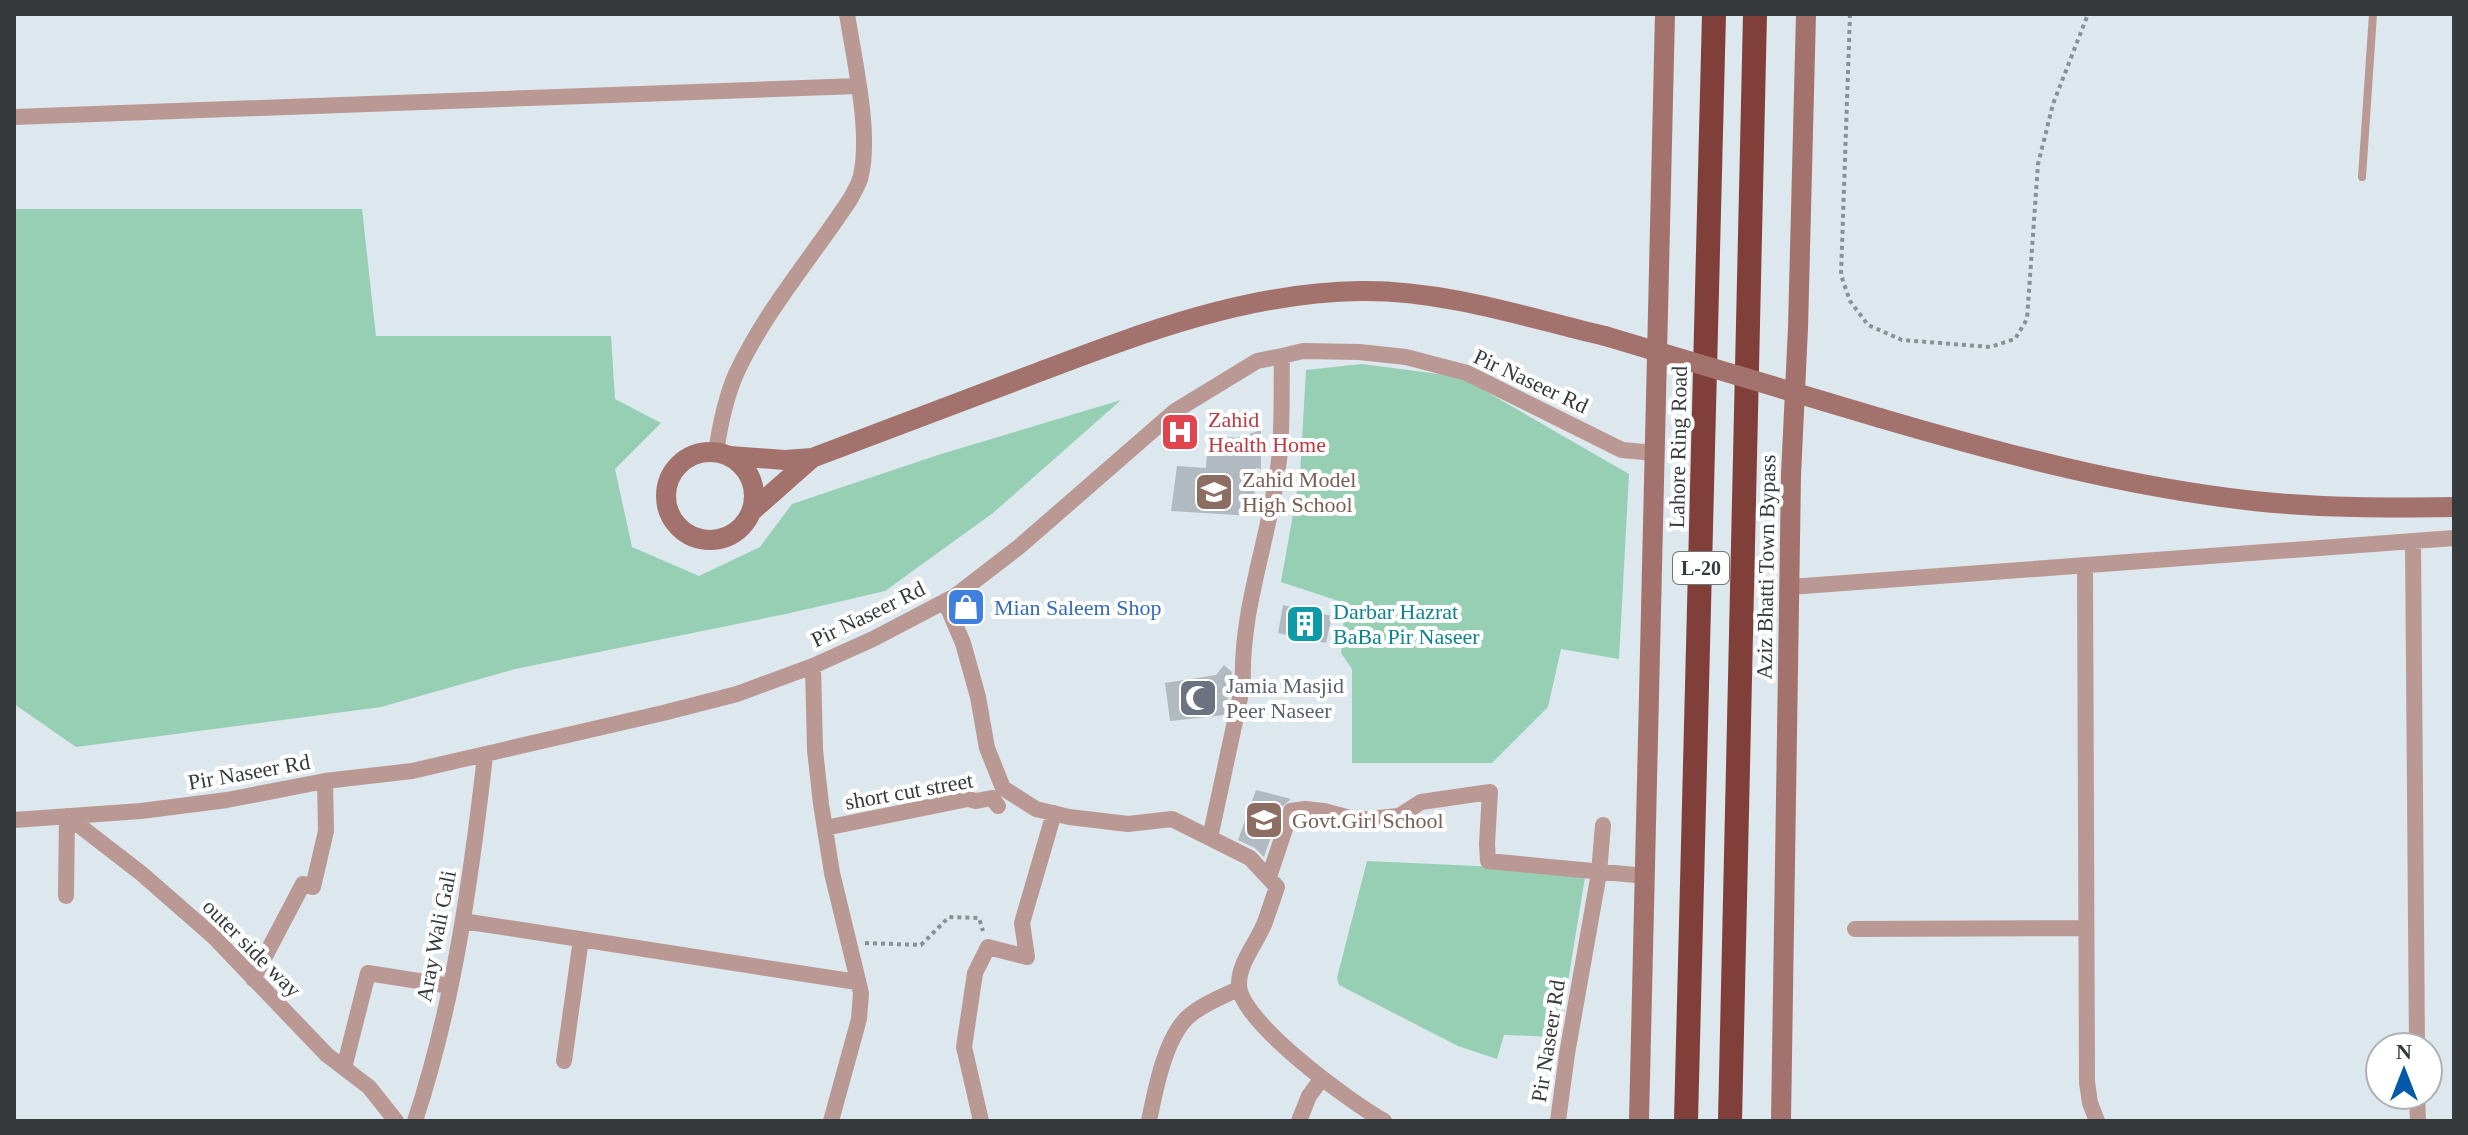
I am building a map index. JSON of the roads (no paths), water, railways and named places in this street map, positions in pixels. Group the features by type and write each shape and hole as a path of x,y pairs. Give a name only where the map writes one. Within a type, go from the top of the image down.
{"highway":[{"name":"Lahore Ring Road","path":"1686,1121 1714,14"},
{"name":"L-20","path":"1730,1121 1755,14"}],"street":[{"path":"723,454 724,409 737,373 766,321 851,198 861,177 863,154 847,14"},
{"path":"1639,1121 1665,14"},
{"name":"Aziz Bhatti Town Bypass","path":"1781,1121 1790,587 1806,14"},
{"path":"14,117 857,86"},
{"path":"723,454 749,474 755,499 752,511 745,524 735,533 707,540 693,537 681,530 672,519 666,491 669,478 677,466 689,457 723,454 785,460 812,458 1136,335 1264,301 1362,291 1415,294 1466,302 1605,336 1996,452 2180,490 2253,501 2332,507 2454,507"},
{"name":"Pir Naseer Rd","path":"14,820 227,800 325,781 397,773 485,756 737,694 813,666 945,601 1020,546 1175,411 1257,361 1303,351 1406,357 1467,373 1622,450 1655,453"},
{"path":"1210,838 1243,684 1242,666 1249,612 1279,460 1282,356"},
{"path":"752,511 812,458"},
{"path":"1790,587 2454,538"},
{"path":"2413,541 2417,1031"},
{"path":"2085,566 2087,1082 2097,1121"},
{"path":"945,601 963,643 978,697 987,748 1003,788 1036,809 1054,813 1128,824 1172,819 1250,858 1277,887 1264,924 1240,971 1238,989 1252,1016 1322,1078 1384,1121"},
{"path":"813,666 815,750 825,828 847,942 861,993 859,1019 831,1121"},
{"name":"Aray Wali Gali","path":"415,1121 450,986 471,880 485,756"},
{"path":"253,979 303,884 313,887 326,831 325,781"},
{"path":"1269,877 1291,811 1314,810 1358,820 1399,816 1421,802 1490,792 1488,861 1646,876"},
{"name":"short cut street","path":"825,828 968,799 992,798 998,806"},
{"path":"981,1121 964,1047 975,973 988,947 1027,957 1022,923 1054,813"},
{"path":"66,896 67,816"},
{"name":"outer side way","path":"67,816 142,874 214,937 327,1055 369,1087 396,1121"},
{"name":"Pir Naseer Rd","path":"1558,1121 1571,1027 1599,873 1603,825"},
{"path":"463,921 857,982"},
{"path":"1855,929 2086,928"},
{"path":"564,1061 581,939"},
{"path":"344,1068 368,973 450,986"},
{"path":"1149,1121 1164,1057 1186,1018 1206,1004 1238,989"},
{"path":"1299,1121 1309,1096 1322,1078"}],"lane":[{"path":"2362,177 2373,14"}],"place":[{"name":"Zahid Health Home","path":"1180,432"},
{"name":"Zahid Model High School","path":"1214,492"},
{"name":"Mian Saleem Shop","path":"966,607"},
{"name":"Darbar Hazrat BaBa Pir Naseer","path":"1305,624"},
{"name":"Jamia Masjid Peer Naseer","path":"1198,698"},
{"name":"Govt.Girl School","path":"1264,820"}]}
